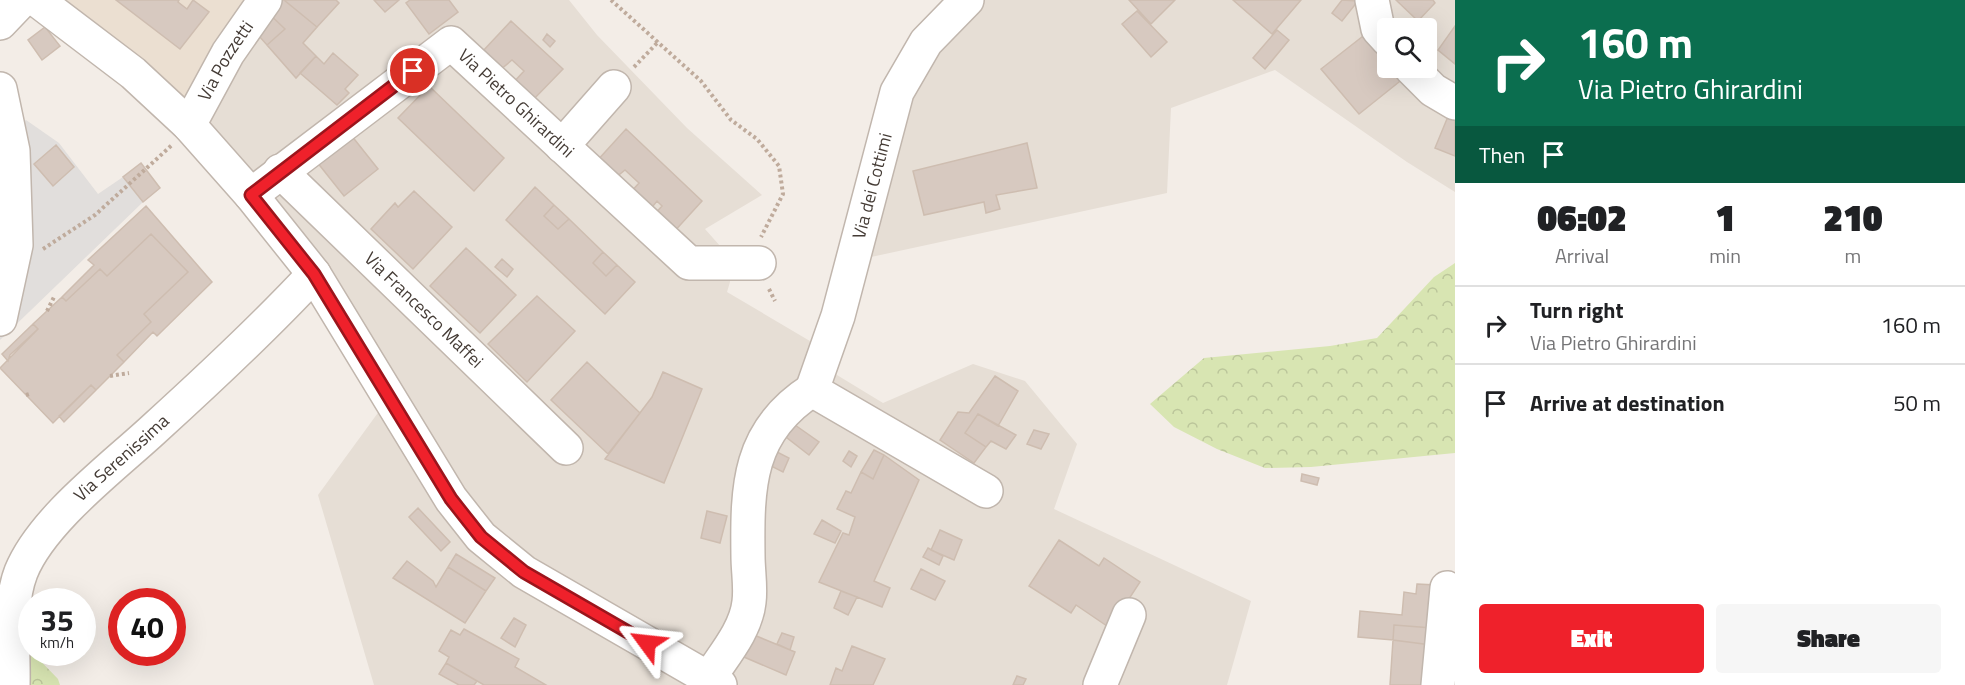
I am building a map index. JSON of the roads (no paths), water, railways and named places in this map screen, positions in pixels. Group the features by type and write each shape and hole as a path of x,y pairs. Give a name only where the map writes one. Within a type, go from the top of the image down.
{"street":[{"path":"0,22 22,0"},
{"path":"37,0 133,73 189,125 251,195 314,274 451,499 481,537 524,572 715,682 743,624 749,602 748,492 756,459 771,427 791,404 812,390 986,491"},
{"name":"Via Pozzetti","path":"189,125 228,53 265,0"},
{"name":"Via dei Cottimi","path":"812,390 838,316 897,92 926,42 967,0"},
{"path":"1372,0 1377,24"},
{"name":"Via Pietro Ghirardini","path":"251,195 451,43 689,263 759,263"},
{"path":"1422,78 1433,90 1455,103"},
{"path":"562,146 614,87"},
{"path":"0,89 13,151 15,245 0,319"},
{"name":"Via Francesco Maffei","path":"280,171 566,448"},
{"name":"Via Serenissima","path":"13,685 14,606 21,572 40,540 82,494 267,325 314,274"},
{"path":"1438,685 1447,588"},
{"path":"1100,685 1129,615"}]}
